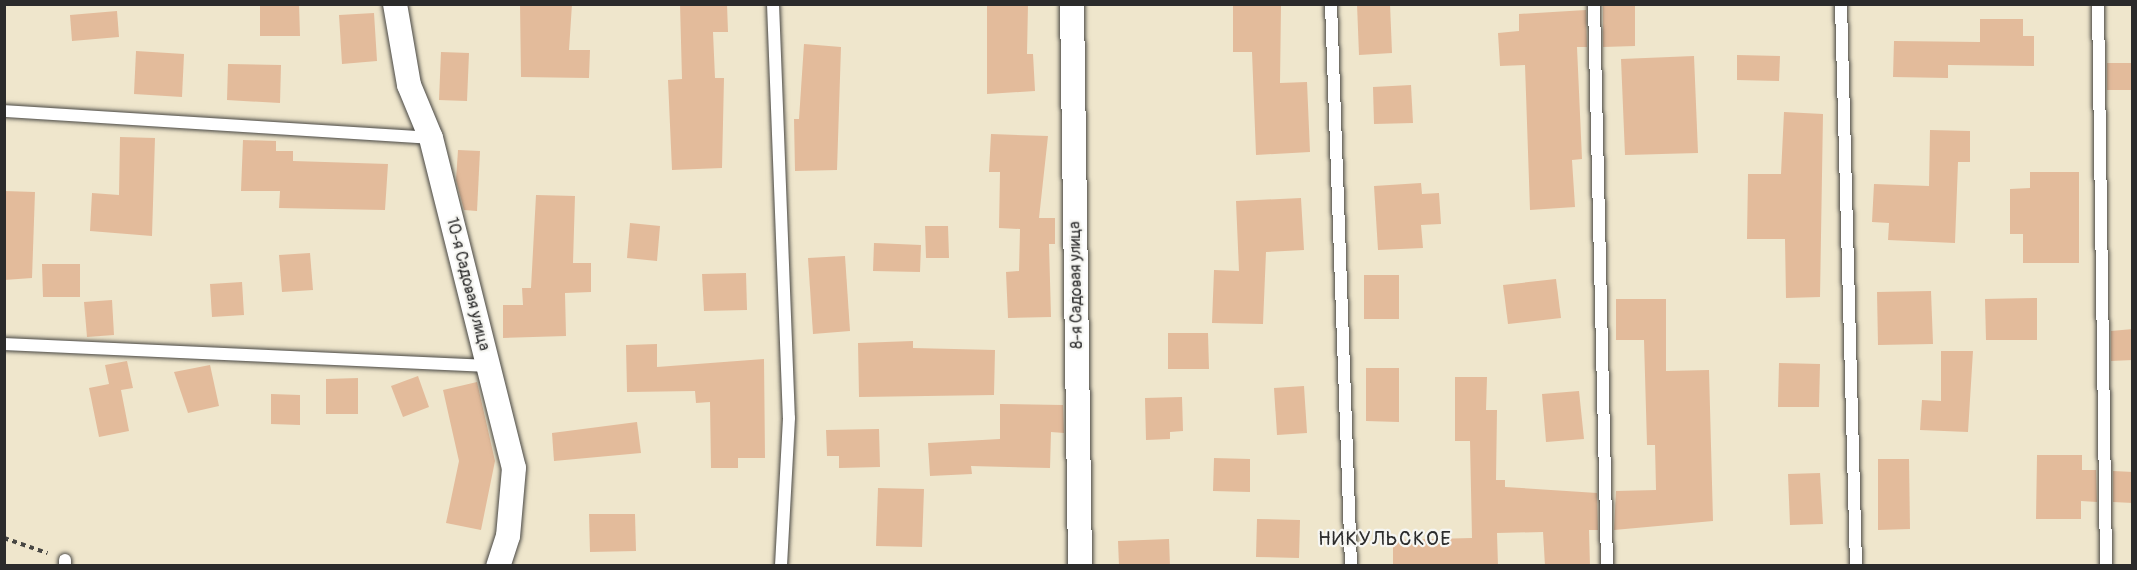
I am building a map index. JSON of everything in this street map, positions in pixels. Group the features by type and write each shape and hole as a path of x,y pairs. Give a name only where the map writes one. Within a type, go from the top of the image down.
{"street":[{"name":"10-я Садовая улица","path":"395,4 409,85 431,138 514,468 507,536 498,566"},
{"name":"8-я Садовая улица","path":"1072,4 1080,566"}],"lane":[{"path":"773,4 789,418 781,566"},
{"path":"1331,4 1351,566"},
{"path":"1594,4 1607,566"},
{"path":"1841,4 1856,566"},
{"path":"2098,4 2106,566"},
{"path":"4,111 431,138"},
{"path":"4,344 489,366"}],"path":[{"path":"4,538 65,563"}],"building":[{"path":"260,4 299,4 300,36 260,36"},
{"path":"520,4 572,4 569,50 590,50 589,78 521,77"},
{"path":"680,4 727,4 728,32 713,32 715,78 724,78 722,168 672,170 668,80 682,79"},
{"path":"987,4 1028,4 1027,54 1033,54 1035,91 987,94"},
{"path":"1357,4 1390,4 1392,53 1359,55"},
{"path":"1603,4 1635,4 1635,46 1603,47"},
{"path":"1233,6 1281,6 1280,83 1307,82 1310,152 1256,155 1252,52 1233,52"},
{"path":"1586,10 1587,47 1577,47 1582,159 1572,160 1575,207 1530,210 1525,65 1500,66 1498,33 1519,31 1519,14"},
{"path":"117,11 119,37 72,41 70,15"},
{"path":"374,13 377,61 342,64 339,15"},
{"path":"1980,19 2023,19 2023,36 2034,36 2034,66 1948,65 1948,78 1893,77 1894,41 1980,42"},
{"path":"804,44 841,47 837,170 795,171 794,119 799,119"},
{"path":"136,51 184,54 182,97 134,94"},
{"path":"441,52 469,53 467,101 439,100"},
{"path":"1737,55 1780,56 1779,81 1737,80"},
{"path":"1694,56 1698,153 1625,155 1621,59"},
{"path":"2107,63 2133,63 2133,90 2107,90"},
{"path":"228,64 281,65 280,103 227,100"},
{"path":"1411,85 1413,123 1374,124 1373,87"},
{"path":"1784,112 1823,114 1820,297 1786,298 1785,239 1747,239 1748,174 1781,174"},
{"path":"1930,130 1970,131 1970,162 1958,162 1955,243 1888,240 1889,223 1872,222 1874,184 1929,186"},
{"path":"991,134 1048,136 1039,218 1055,218 1055,244 1049,244 1051,317 1008,318 1006,272 1019,271 1020,229 999,228 1000,172 989,172"},
{"path":"120,137 155,138 152,236 90,231 92,193 119,195"},
{"path":"243,140 276,141 276,151 293,151 293,161 388,164 385,210 279,208 280,191 241,191"},
{"path":"458,150 480,151 477,211 464,210 456,180"},
{"path":"2030,172 2079,172 2079,263 2023,263 2023,234 2010,234 2010,189 2030,188"},
{"path":"1421,183 1422,194 1439,193 1441,224 1421,225 1423,248 1378,250 1374,186"},
{"path":"4,191 35,192 32,278 4,280"},
{"path":"536,195 575,196 573,263 591,263 591,292 565,293 566,336 503,338 503,305 523,305 522,288 531,288"},
{"path":"1301,198 1304,250 1266,252 1263,324 1212,323 1214,270 1239,271 1236,201"},
{"path":"630,223 660,226 657,261 627,258"},
{"path":"925,226 948,226 949,258 926,258"},
{"path":"874,243 921,245 920,272 873,271"},
{"path":"310,253 313,290 282,292 279,255"},
{"path":"845,256 850,331 813,334 808,258"},
{"path":"42,264 80,264 80,297 43,297"},
{"path":"746,273 747,310 704,311 702,274"},
{"path":"1364,275 1399,275 1399,319 1364,319"},
{"path":"1556,279 1561,318 1508,324 1503,285"},
{"path":"242,282 244,315 212,317 210,284"},
{"path":"1931,291 1933,344 1878,345 1877,292"},
{"path":"2037,298 2037,340 1986,340 1985,299"},
{"path":"1616,299 1666,299 1666,371 1709,370 1713,521 1614,530 1616,491 1656,490 1655,445 1647,445 1644,340 1616,340"},
{"path":"112,300 114,335 87,337 84,302"},
{"path":"2133,329 2133,360 2111,361 2111,331"},
{"path":"1168,333 1208,333 1209,369 1168,369"},
{"path":"913,341 913,348 995,350 994,395 859,397 858,343"},
{"path":"657,344 657,367 764,359 765,458 738,458 738,468 711,468 710,402 696,403 695,391 627,392 626,345"},
{"path":"1941,351 1973,351 1968,432 1920,430 1922,400 1941,401"},
{"path":"127,361 133,388 121,390 129,431 99,437 89,388 109,384 105,365"},
{"path":"1779,363 1820,364 1819,407 1778,407"},
{"path":"210,365 219,406 188,413 174,372"},
{"path":"1366,368 1399,368 1399,422 1366,421"},
{"path":"418,376 429,407 403,417 391,386"},
{"path":"1455,377 1487,377 1486,410 1497,410 1496,480 1505,480 1505,487 1597,493 1598,530 1589,530 1590,566 1545,566 1543,532 1497,533 1498,566 1393,566 1393,540 1472,538 1470,441 1455,441"},
{"path":"358,378 358,414 326,414 326,379"},
{"path":"477,382 495,461 481,530 446,523 459,461 443,390"},
{"path":"1304,386 1307,433 1277,435 1274,388"},
{"path":"1579,391 1584,439 1546,442 1542,394"},
{"path":"271,394 300,395 300,425 271,424"},
{"path":"1182,397 1183,431 1170,432 1170,439 1146,440 1145,398"},
{"path":"1000,404 1063,405 1064,433 1051,432 1050,468 971,466 972,474 930,476 928,443 1000,439"},
{"path":"637,422 641,453 554,461 552,433"},
{"path":"879,429 880,467 839,468 839,456 827,456 826,430"},
{"path":"2037,455 2082,455 2082,470 2096,470 2097,502 2081,501 2081,519 2036,519"},
{"path":"1214,458 1250,459 1250,492 1213,491"},
{"path":"1878,459 1909,459 1910,529 1878,530"},
{"path":"2113,471 2133,472 2133,503 2113,502"},
{"path":"1820,473 1823,524 1790,525 1788,474"},
{"path":"878,488 924,489 922,547 876,546"},
{"path":"589,514 635,514 636,551 590,552"},
{"path":"1257,519 1300,520 1299,558 1256,557"},
{"path":"1169,539 1170,566 1119,566 1118,541"}],"district":[{"name":"НИКУЛЬСКОЕ","path":"1385,538"}]}
